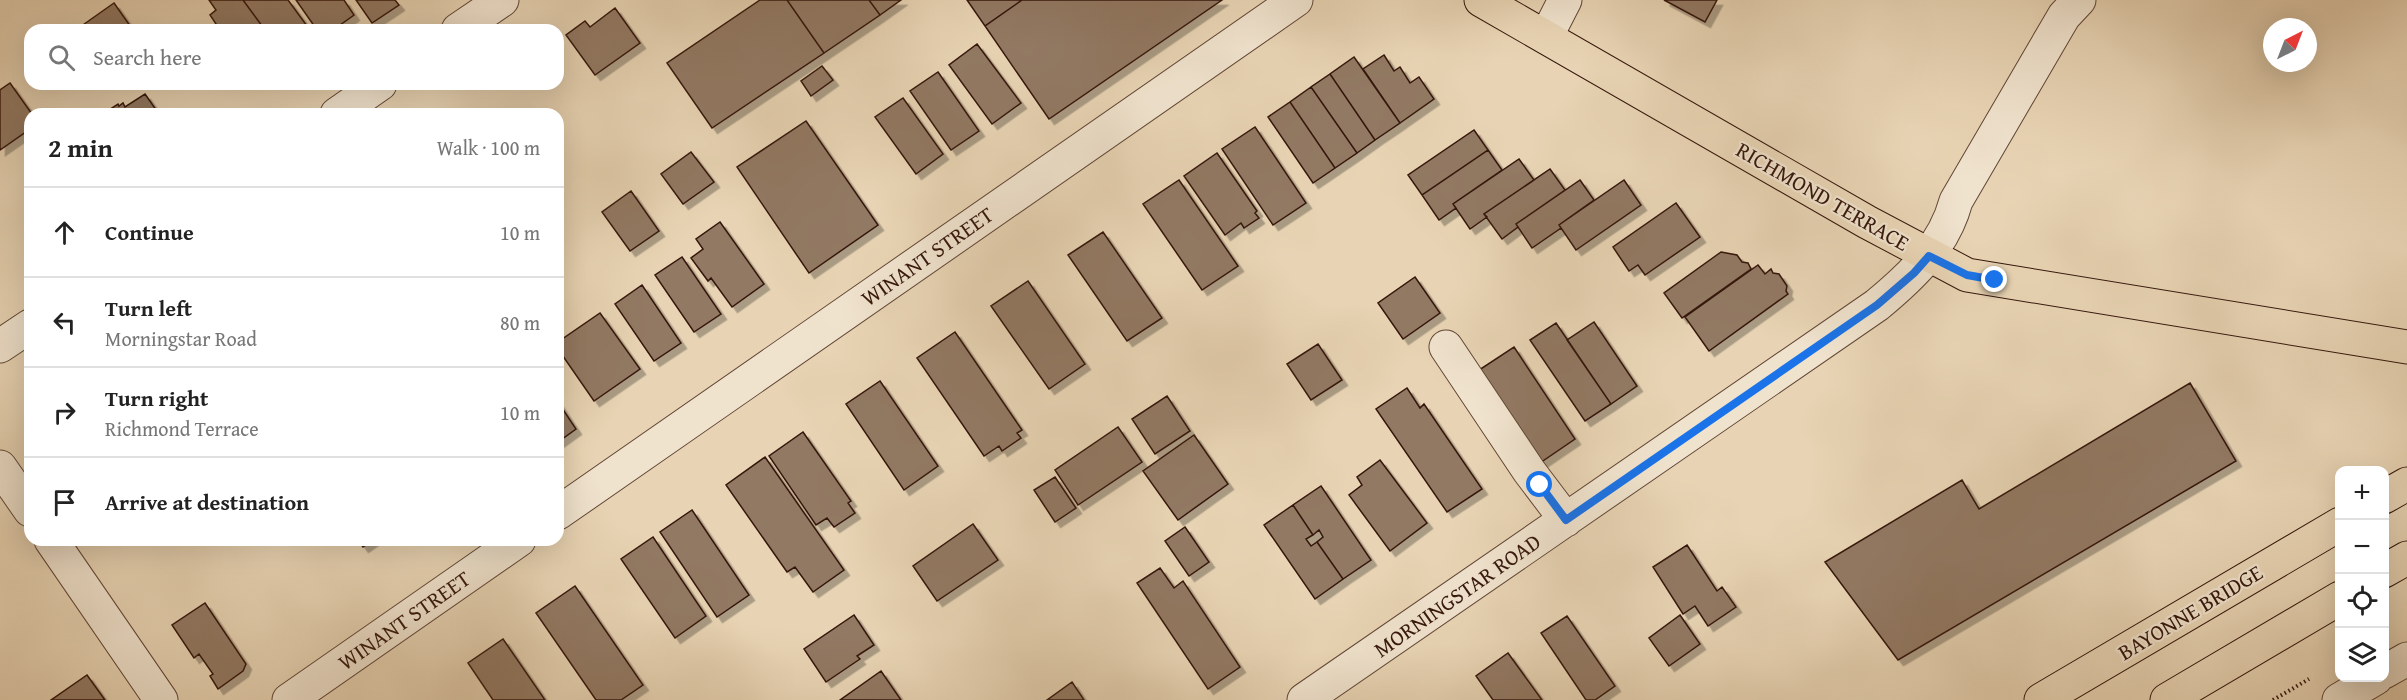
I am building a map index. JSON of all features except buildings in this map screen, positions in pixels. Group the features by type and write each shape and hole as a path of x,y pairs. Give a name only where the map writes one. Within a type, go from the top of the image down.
{"main road":[{"name":"RICHMOND TERRACE","path":"1481,0 1955,270 1982,278 2407,346"},
{"path":"2389,495 2407,484"},
{"name":"BAYONNE BRIDGE","path":"2041,700 2335,527"},
{"path":"2389,569 2407,558"},
{"path":"2167,700 2335,601"}],"street":[{"path":"467,24 502,0"},
{"name":"WINANT STREET","path":"564,509 1296,0"},
{"path":"1546,38 1565,0"},
{"name":"MORNINGSTAR ROAD","path":"1304,700 1877,305 1914,273 1929,256 1950,222 1956,201 2064,16 2079,0"},
{"path":"345,108 371,90"},
{"path":"0,346 24,330"},
{"path":"1446,347 1529,471 1566,520"},
{"path":"0,467 24,501"},
{"path":"55,546 161,700"},
{"name":"WINANT STREET","path":"289,700 510,546"},
{"path":"2389,670 2407,659"},
{"path":"2338,700 2369,682"}],"route":[{"path":"1540,485 1566,520 1877,305 1914,273 1929,256 1967,275 1995,280"}]}
